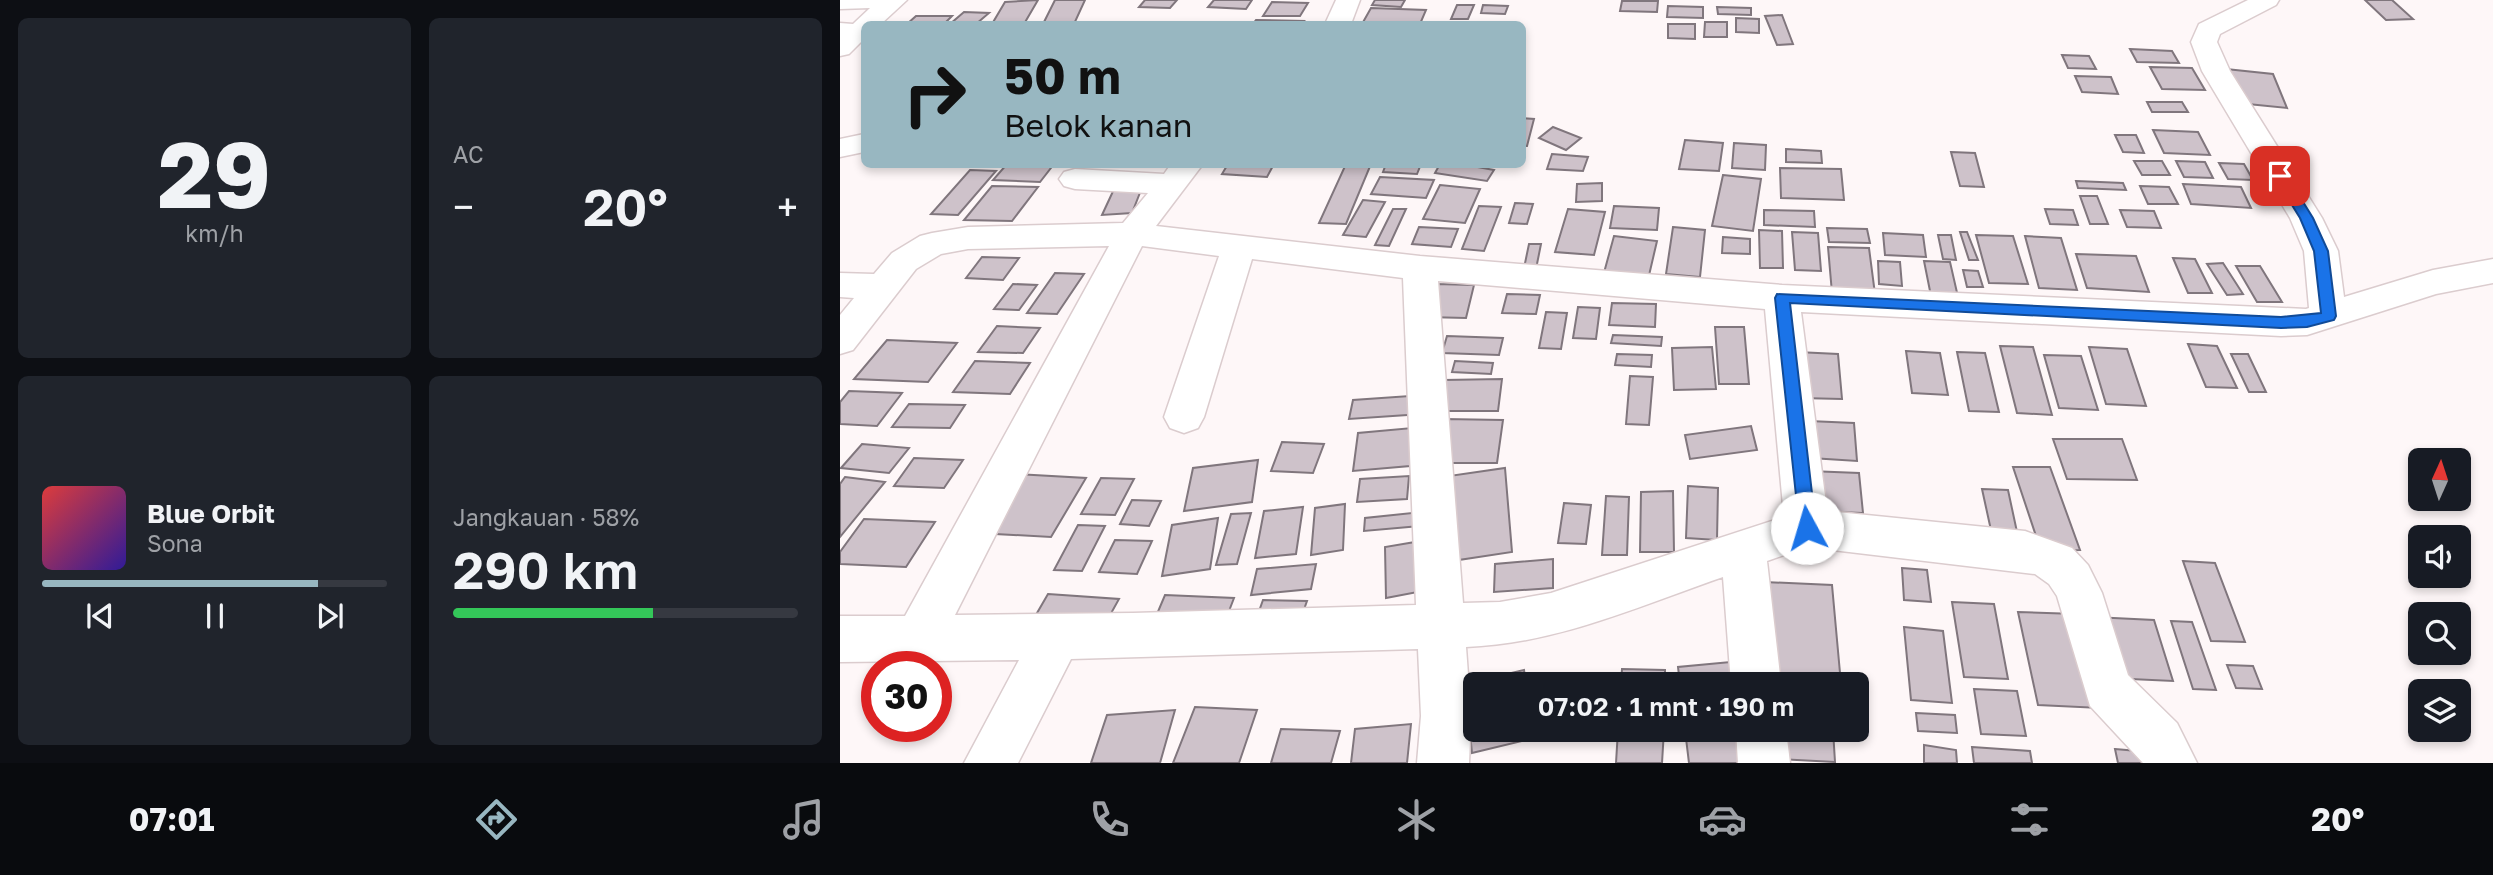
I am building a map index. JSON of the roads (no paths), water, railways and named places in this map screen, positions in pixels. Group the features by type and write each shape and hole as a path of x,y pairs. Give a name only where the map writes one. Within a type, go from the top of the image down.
{"street":[{"path":"842,4 875,0"},
{"path":"868,21 895,0"},
{"path":"1339,21 1348,0"},
{"path":"2267,0 2207,30 2204,42 2216,71 2306,218 2321,251 2328,316"},
{"path":"840,148 861,144"},
{"path":"1075,179 1180,174"},
{"path":"918,638 1132,234 1180,174"},
{"path":"840,340 904,261 932,244 947,240 1132,234 1420,268 1782,298 2281,323 2307,322 2433,282 2493,271"},
{"path":"1184,417 1239,246"},
{"path":"1420,268 1446,716 1443,763"},
{"path":"840,285 881,287"},
{"path":"1782,298 1807,528"},
{"path":"840,639 1057,637 1440,628 1500,624 1551,615 1807,528 2025,551 2050,558 2063,568 2075,583 2107,689 2118,703 2155,734 2167,750 2171,763"},
{"path":"1743,549 1755,672"},
{"path":"990,763 1057,637"},
{"path":"1762,742 1764,763"}]}
